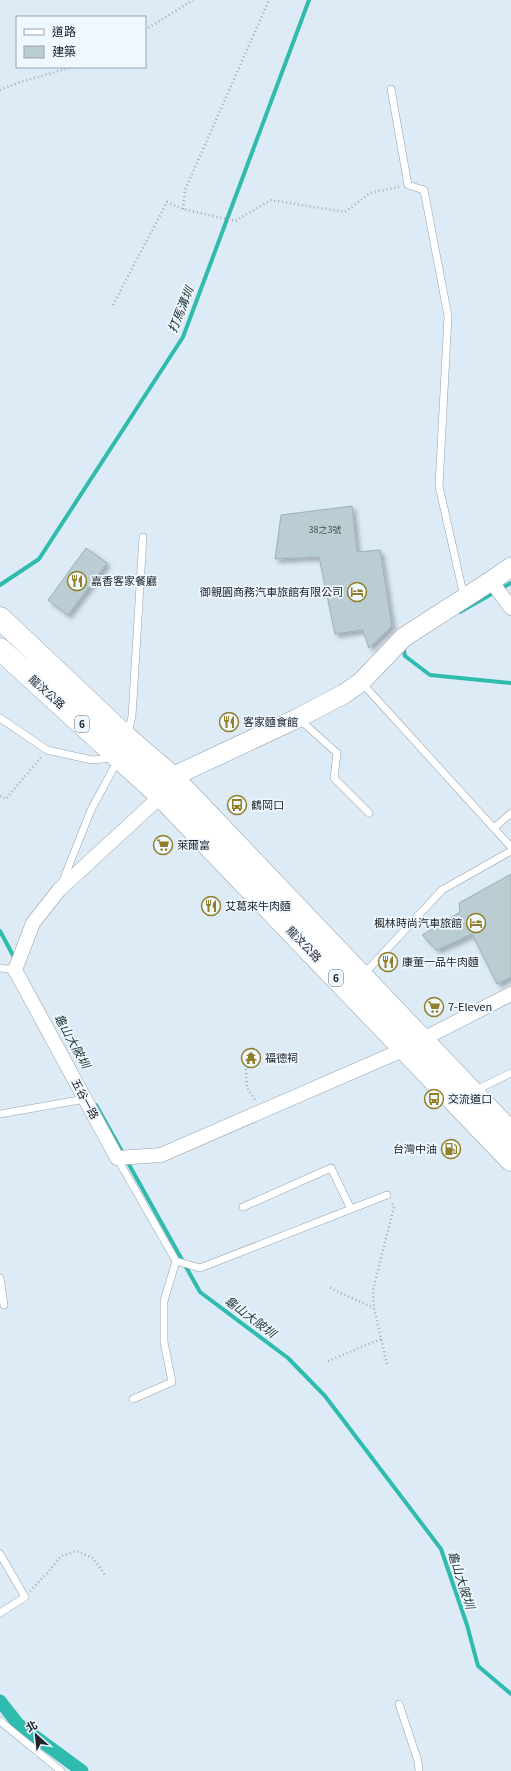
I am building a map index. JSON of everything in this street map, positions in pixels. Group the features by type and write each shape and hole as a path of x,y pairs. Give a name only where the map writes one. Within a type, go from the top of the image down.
{"main road":[{"name":"龍汶公路","path":"0,618 20,637 123,748 161,796 414,1044 472,1092 511,1133"},
{"name":"龍汶公路","path":"2,651 123,748 172,777 361,976 414,1044 511,1160"},
{"path":"161,796 172,777"}],"street":[{"path":"172,777 298,718 344,694 361,682 404,637 464,599 494,584 511,567"},
{"path":"494,584 509,605"},
{"path":"15,970 33,923 59,890 161,796"},
{"name":"五谷一路","path":"15,970 117,1158"},
{"path":"117,1158 161,1155 414,1044 511,994"}],"lane":[{"path":"390,89 408,185 424,190 448,316 438,486 464,599"},
{"path":"59,890 90,810 123,748 132,716 143,537"},
{"path":"361,682 511,847"},
{"path":"0,718 47,750 92,760 123,748"},
{"path":"298,718 337,753 334,778 369,813"},
{"path":"494,828 511,813"},
{"path":"361,976 442,890 511,851"},
{"path":"0,968 15,970"},
{"path":"472,1092 511,1073"},
{"path":"0,1114 85,1099"},
{"path":"117,1158 177,1261 200,1268 386,1195"},
{"path":"243,1207 331,1168 351,1209"},
{"path":"133,1399 172,1382 164,1342 164,1301 177,1261"},
{"path":"0,1278 4,1305"},
{"path":"0,1554 25,1597 0,1613"},
{"path":"399,1704 418,1761 419,1771"},
{"path":"0,1721 62,1771"}],"path":[{"path":"146,29 193,0"},
{"path":"182,209 185,190 269,0"},
{"path":"0,90 20,82 69,68"},
{"path":"113,305 167,202 182,209 234,221 271,200 345,212 370,193 408,185"},
{"path":"0,796 6,799 47,750"},
{"path":"246,1069 247,1088 252,1098 265,1110"},
{"path":"386,1195 394,1207 373,1290 374,1308 387,1364"},
{"path":"330,1288 374,1308"},
{"path":"328,1361 381,1339"},
{"path":"25,1597 61,1556 76,1551 93,1558 105,1575"}],"building":[{"name":"御親園商務汽車旅館有限公司","path":"352,506 357,552 380,550 392,626 369,648 363,630 335,634 319,557 275,559 281,515"},
{"name":"嘉香客家餐廳","path":"86,548 107,563 68,615 48,600"},
{"name":"楓林時尚汽車旅館","path":"511,874 511,977 497,984 472,934 437,950 422,935 460,912 459,903"}],"waterway":[{"name":"打馬溝圳","path":"0,585 39,559 183,337 309,0"},
{"path":"460,612 511,583"},
{"path":"403,646 405,656 430,675 511,683"},
{"name":"龜山大陂圳","path":"0,931 15,959"},
{"name":"龜山大陂圳","path":"96,1105 124,1155"},
{"name":"龜山大陂圳","path":"127,1161 200,1292 288,1358 325,1396 441,1549 467,1625 478,1666 511,1694"},
{"path":"0,1701 18,1724 82,1771"}],"place":[{"name":"嘉香客家餐廳","path":"77,581"},
{"name":"御親園商務汽車旅館有限公司","path":"357,592"},
{"name":"客家麵食館","path":"229,722"},
{"name":"鶴岡口","path":"237,805"},
{"name":"萊爾富","path":"163,845"},
{"name":"艾葛來牛肉麵","path":"211,906"},
{"name":"楓林時尚汽車旅館","path":"476,923"},
{"name":"康董一品牛肉麵","path":"388,962"},
{"name":"7-Eleven","path":"434,1007"},
{"name":"福德祠","path":"251,1058"},
{"name":"交流道口","path":"434,1099"},
{"name":"台灣中油","path":"451,1149"}]}
